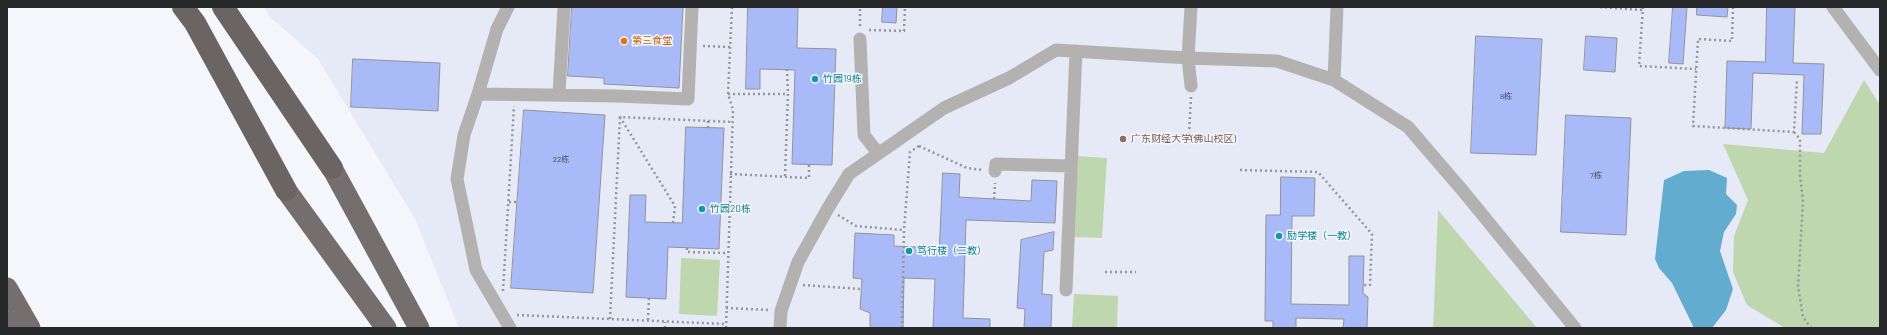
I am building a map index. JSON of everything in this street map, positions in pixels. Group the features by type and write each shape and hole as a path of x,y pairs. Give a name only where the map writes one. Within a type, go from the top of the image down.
{"highway":[{"path":"183,7 195,23 286,190 386,328"},
{"path":"223,7 332,168 419,328"},
{"path":"7,288 30,328"},
{"path":"7,322 10,328"}],"street":[{"path":"508,7 497,29 464,135 458,179 476,270 510,328"},
{"path":"559,94 564,7"},
{"path":"478,94 559,94 688,99 692,7"},
{"path":"1191,7 1188,58 1191,86"},
{"path":"1334,80 1337,7"},
{"path":"1833,7 1880,70"},
{"path":"860,34 864,135 878,153"},
{"path":"780,328 781,311 798,262 849,174 944,108 1009,78 1056,50 1188,58 1277,61 1334,80 1408,127 1463,191 1575,328"},
{"path":"1066,290 1076,51"},
{"path":"995,171 996,164 1071,166"}],"path":[{"path":"726,328 730,174 734,110 728,94 732,7"},
{"path":"860,7 860,34 904,31 905,7"},
{"path":"1600,7 1643,8 1639,66 1696,68"},
{"path":"1734,7 1732,41 1698,39 1693,126 1794,132"},
{"path":"691,46 730,46"},
{"path":"785,176 788,69"},
{"path":"1797,79 1794,132 1800,139 1800,175 1803,202 1798,286 1803,318 1811,328"},
{"path":"1189,134 1191,86"},
{"path":"515,94 502,315 726,324"},
{"path":"728,94 788,94"},
{"path":"620,116 733,122"},
{"path":"610,319 620,116"},
{"path":"620,116 675,206 673,223"},
{"path":"708,121 708,128"},
{"path":"913,130 919,146 967,168 995,171"},
{"path":"902,328 904,230 910,152 919,146"},
{"path":"730,174 809,178 809,165"},
{"path":"1240,170 1318,172 1372,234 1370,285 1363,285"},
{"path":"509,202 517,202"},
{"path":"828,208 856,226 904,230"},
{"path":"687,248 687,252 728,253"},
{"path":"1105,272 1136,272"},
{"path":"809,285 860,289"},
{"path":"648,320 649,298"},
{"path":"726,308 781,311"},
{"path":"664,328 665,322"}],"shaded area":[{"name":"广东财经大学(佛山校区)","path":"264,7 1880,7 1880,328 459,328 415,219 318,59 270,17"}],"green space":[{"path":"1864,80 1880,105 1880,328 1785,328 1747,305 1733,272 1734,236 1748,200 1723,144 1824,153"},
{"path":"1077,156 1107,158 1102,238 1073,237"},
{"path":"1438,210 1537,328 1433,328"},
{"path":"681,258 720,260 717,316 679,314"},
{"path":"1074,294 1118,296 1117,328 1072,328"}],"water":[{"path":"1709,170 1727,178 1726,194 1737,205 1736,214 1724,232 1720,251 1733,289 1726,310 1712,328 1694,328 1672,283 1659,268 1655,259 1664,180 1684,171"}],"building":[{"name":"第三食堂","path":"572,7 683,7 679,88 604,84 604,78 568,76"},
{"name":"竹园19栋","path":"748,7 798,7 797,48 836,49 832,165 792,164 795,70 760,69 760,89 746,89"},
{"path":"883,7 897,7 896,23 882,22"},
{"path":"1673,7 1687,7 1683,64 1669,63"},
{"path":"1697,7 1728,7 1727,17 1697,15"},
{"path":"1767,7 1795,7 1793,63 1824,64 1821,134 1802,134 1804,75 1753,73 1751,129 1725,128 1727,61 1765,62"},
{"path":"1476,36 1542,39 1536,155 1471,153"},
{"path":"1586,36 1617,38 1615,72 1584,70"},
{"path":"353,59 440,63 438,111 351,107"},
{"path":"524,110 605,115 593,293 511,288"},
{"path":"1566,115 1631,118 1626,235 1561,232"},
{"name":"竹园20栋","path":"686,127 724,128 719,249 668,247 666,299 626,297 630,195 646,195 645,222 682,223"},
{"name":"笃行楼（二教）","path":"943,173 960,174 959,197 1031,201 1032,180 1057,181 1055,223 966,220 963,318 990,319 990,328 933,328 935,279 904,278 903,328 870,328 870,313 860,309 862,279 853,278 855,233 894,235 894,246 939,248"},
{"name":"励学楼（一教）","path":"1281,177 1315,178 1314,216 1292,216 1291,304 1349,305 1349,256 1364,256 1363,293 1368,297 1367,328 1343,328 1344,319 1296,318 1296,328 1273,328 1273,321 1265,321 1266,215 1280,215"},
{"path":"1054,232 1053,250 1044,252 1042,294 1052,295 1051,328 1024,328 1025,309 1017,308 1021,240"}],"place":[{"name":"第三食堂","path":"624,41"},
{"name":"竹园19栋","path":"815,79"},
{"name":"广东财经大学(佛山校区)","path":"1123,139"},
{"name":"竹园20栋","path":"702,209"},
{"name":"励学楼（一教）","path":"1279,236"},
{"name":"笃行楼（二教）","path":"909,251"}]}
